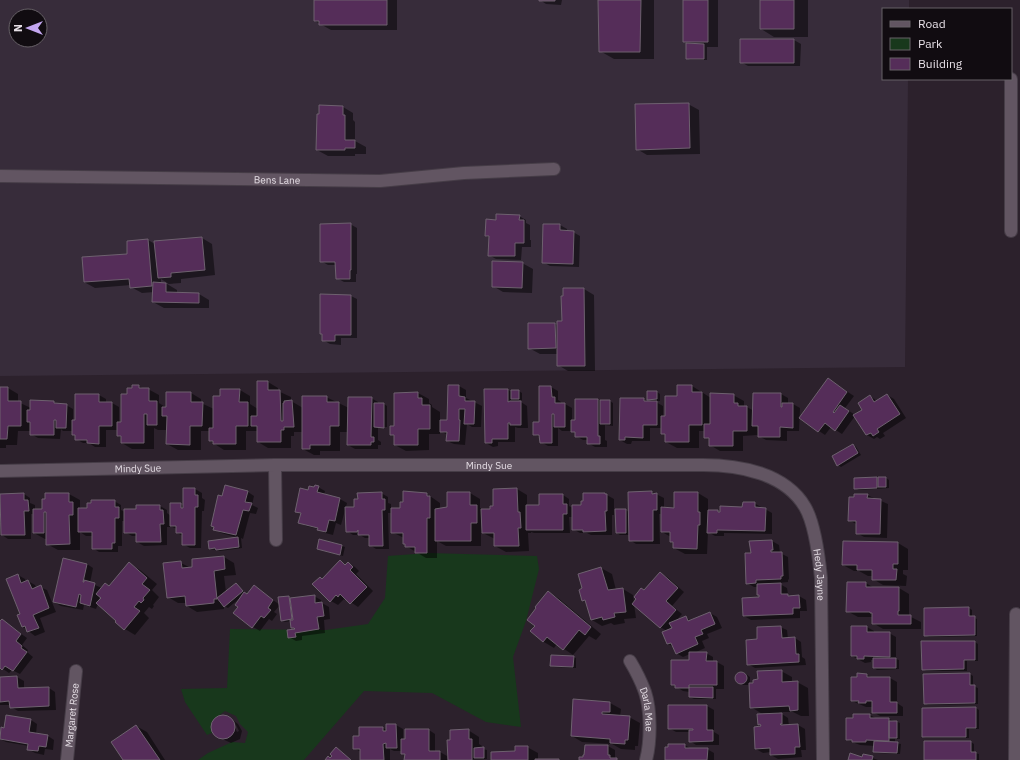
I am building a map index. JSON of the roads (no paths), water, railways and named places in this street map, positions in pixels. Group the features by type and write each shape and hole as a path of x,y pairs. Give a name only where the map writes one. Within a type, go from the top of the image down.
{"street":[{"path":"1011,80 1016,137 1011,231"},
{"name":"Bens Lane","path":"0,176 380,181 464,173 554,169"},
{"path":"275,465 276,540"},
{"name":"Mindy Sue","path":"0,471 275,465 703,465"},
{"name":"Hedy Jayne","path":"703,465 722,465 764,474 785,485 796,494 806,508 818,550 821,578 823,760"},
{"path":"1016,614 1017,758"},
{"name":"Darla Mae","path":"630,661 640,678 646,694 649,730 646,760"},
{"name":"Margaret Rose","path":"67,760 76,671"}]}
